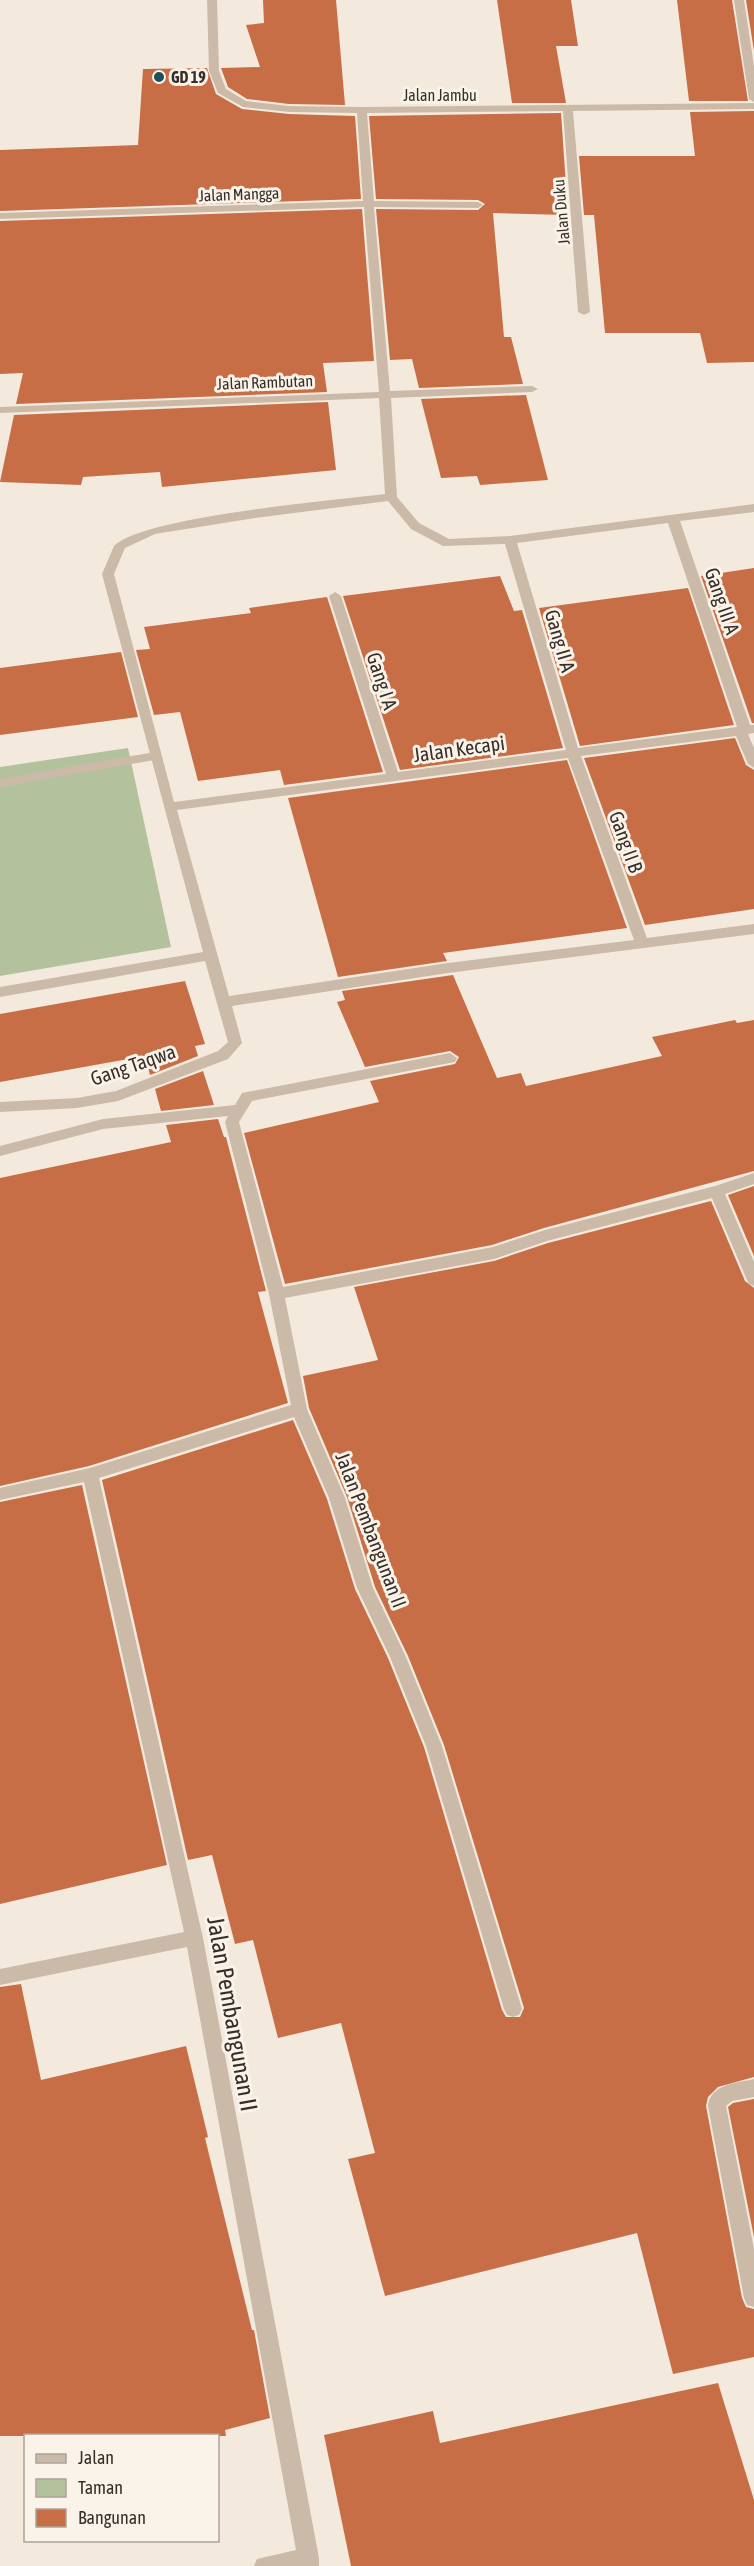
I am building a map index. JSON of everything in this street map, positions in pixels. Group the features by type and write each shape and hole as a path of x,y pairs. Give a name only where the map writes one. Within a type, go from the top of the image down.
{"street":[{"name":"Jalan Jambu","path":"212,0 214,72 222,91 243,104 265,107 362,110 754,106"},
{"path":"739,0 754,99"},
{"name":"Jalan Duku","path":"568,109 584,312"},
{"path":"362,110 368,204 386,393 391,496 415,526 447,543 510,540 754,508"},
{"name":"Jalan Mangga","path":"0,216 368,204 478,205"},
{"name":"Jalan Rambutan","path":"0,410 532,389"},
{"path":"391,496 255,514 152,531 120,546 108,574 155,756 223,1002 448,968 754,930"},
{"name":"Gang III A","path":"673,519 746,730 754,764"},
{"name":"Gang II A","path":"510,540 573,753"},
{"name":"Gang I A","path":"335,596 393,777"},
{"name":"Jalan Kecapi","path":"169,807 746,730"},
{"name":"Gang II B","path":"573,753 642,944"},
{"path":"0,783 155,756"},
{"path":"0,992 211,955"},
{"name":"Gang Taqwa","path":"0,1107 77,1103 118,1095 222,1055 235,1043 223,1002"},
{"path":"0,1151 103,1124 237,1110 247,1098 450,1058"},
{"name":"Jalan Pembangunan II","path":"237,1110 232,1122 234,1132 277,1294 299,1409 337,1498 365,1588 398,1657 434,1746 513,2009"},
{"path":"277,1294 494,1253 545,1236 717,1191 754,1178"},
{"path":"717,1191 754,1280"},
{"path":"0,1494 90,1474 299,1409"},
{"name":"Jalan Pembangunan II","path":"90,1474 194,1938 309,2562"},
{"path":"0,1977 194,1938"},
{"path":"754,2088 728,2093 717,2102 717,2106 754,2298"},
{"path":"264,2566 309,2562"}],"green space":[{"path":"128,748 171,947 0,976 0,767"}],"building":[{"path":"263,0 336,0 345,105 289,104 247,99 228,87 221,68 260,67 246,25 264,23"},
{"path":"497,0 571,0 578,46 556,46 566,103 512,103"},
{"path":"677,0 732,0 748,101 689,101"},
{"path":"746,0 754,0 754,51"},
{"path":"207,68 216,94 242,109 289,114 355,116 361,199 0,211 0,150 138,145 143,69"},
{"path":"754,111 754,362 707,363 700,333 605,333 594,215 584,215 579,156 695,156 690,112"},
{"path":"561,113 568,215 493,213 504,337 511,337 523,384 419,388 412,359 390,360 376,209 478,210 485,204 478,200 376,199 369,116"},
{"path":"362,209 374,361 323,363 327,392 16,404 23,373 0,374 0,221"},
{"path":"526,395 548,480 480,485 477,476 441,478 421,399"},
{"path":"328,402 336,470 162,487 160,472 83,477 81,485 0,482 14,415"},
{"path":"754,568 754,723 752,723 701,576"},
{"path":"500,576 514,611 522,610 563,748 400,770 343,596"},
{"path":"688,588 734,725 580,746 539,608"},
{"path":"327,597 383,772 284,785 280,770 198,781 180,712 154,715 136,650 150,649 144,627 251,613 249,608"},
{"path":"121,652 138,717 0,735 0,668"},
{"path":"735,738 746,765 754,770 754,909 645,925 584,758"},
{"path":"567,760 627,928 443,953 447,961 338,977 288,798"},
{"path":"453,975 497,1078 521,1073 526,1086 662,1056 652,1037 735,1020 737,1023 754,1020 754,1171 544,1228 492,1245 285,1284 244,1133 379,1102 370,1081 455,1064 459,1057 450,1051 365,1067 337,1002 345,1000 342,991"},
{"path":"185,981 205,1044 195,1046 198,1056 150,1075 145,1056 0,1082 0,1014"},
{"path":"203,1071 214,1105 161,1111 155,1089"},
{"path":"218,1119 224,1137 226,1137 266,1291 258,1292 288,1403 89,1466 0,1486 0,1178 171,1142 166,1125"},
{"path":"754,1186 754,1256 728,1195"},
{"path":"711,1201 745,1281 754,1288 754,2077 718,2087 708,2097 706,2106 742,2298 746,2307 754,2309 754,2357 673,2374 637,2233 385,2296 348,2159 375,2153 341,2023 278,2038 253,1940 235,1944 212,1855 188,1860 102,1480 293,1420 327,1499 355,1589 388,1658 424,1747 502,2010 506,2017 520,2017 524,2008 444,1745 408,1656 375,1587 347,1497 309,1408 303,1376 378,1360 354,1287 494,1261 548,1243"},
{"path":"82,1485 167,1865 0,1904 0,1502"},
{"path":"21,1984 41,2080 186,2046 208,2137 205,2138 252,2330 254,2330 270,2418 225,2430 226,2436 219,2436 219,2434 24,2434 24,2436 0,2436 0,1987"},
{"path":"754,2099 754,2237 728,2107 733,2103"},
{"path":"718,2383 754,2500 754,2566 351,2566 324,2435 433,2411 440,2443"}],"place":[{"name":"GD 19","path":"159,77"}]}
